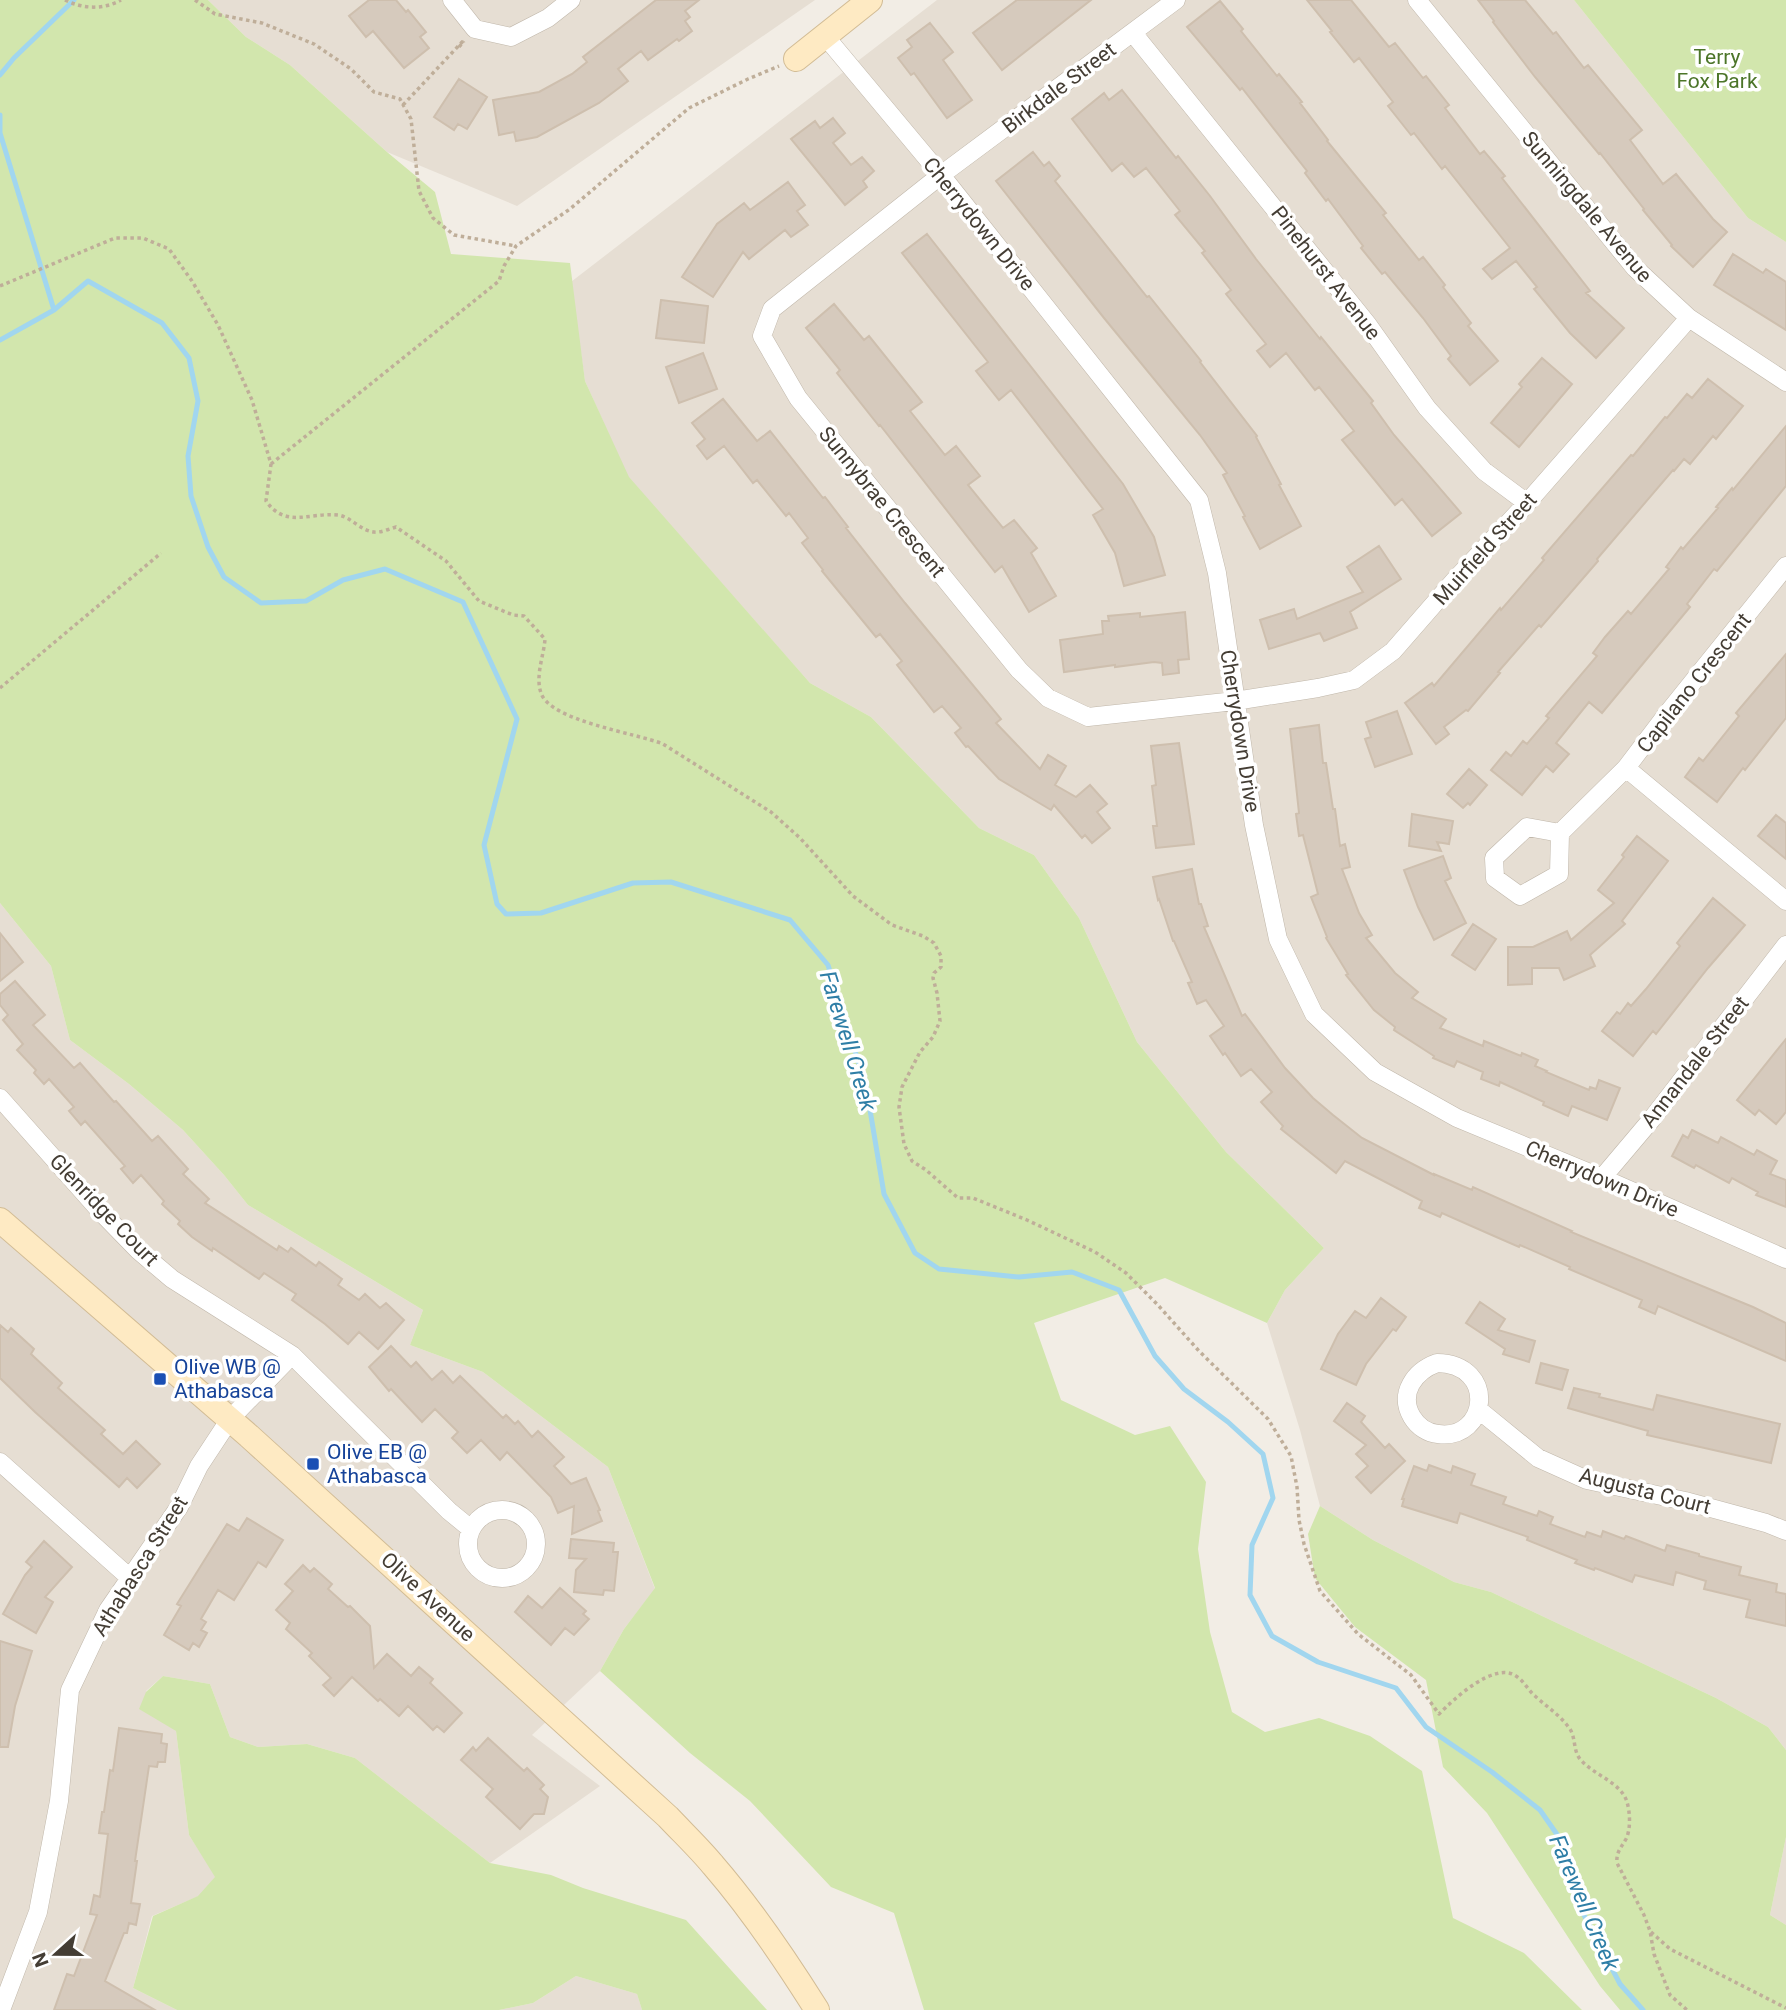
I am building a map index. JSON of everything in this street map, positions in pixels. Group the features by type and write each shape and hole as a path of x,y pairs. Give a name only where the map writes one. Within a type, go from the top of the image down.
{"main road":[{"path":"796,59 870,0"},
{"name":"Olive Avenue","path":"0,1220 357,1532 668,1818 711,1863 744,1904 785,1959 817,2010"}],"street":[{"path":"452,0 475,29 511,37 548,18 571,0"},
{"name":"Birkdale Street","path":"941,175 1176,0"},
{"name":"Sunningdale Avenue","path":"1417,0 1635,268 1689,318 1786,382"},
{"name":"Pinehurst Avenue","path":"1133,33 1368,325 1427,408 1484,471 1527,503"},
{"name":"Cherrydown Drive","path":"825,36 941,175 1199,500 1217,573 1254,825 1278,939 1314,1014 1376,1072 1457,1118 1786,1259"},
{"name":"Sunnybrae Crescent","path":"941,175 772,309 762,336 798,398 1019,670 1048,698 1088,717 1235,701"},
{"name":"Muirfield Street","path":"1235,701 1354,680 1394,651 1454,580 1527,503 1689,318"},
{"name":"Capilano Crescent","path":"1786,566 1626,768 1786,901"},
{"path":"1559,833 1626,768"},
{"name":"Annandale Street","path":"1602,1178 1651,1120 1786,945"},
{"name":"Glenridge Court","path":"0,1098 139,1251 172,1279 292,1356 449,1511 471,1529"},
{"name":"Athabasca Street","path":"1,2010 38,1912 59,1801 70,1690 108,1610 179,1507 200,1466 230,1419 292,1356"},
{"path":"1437,1363 1460,1367 1470,1374 1476,1384 1479,1410 1465,1428 1443,1435 1431,1433 1420,1427 1412,1418 1407,1395 1410,1384 1426,1367 1437,1363"},
{"name":"Augusta Court","path":"1479,1410 1538,1458 1587,1480 1685,1501 1786,1531"},
{"path":"0,1462 130,1578"}],"path":[{"path":"65,0 94,8 113,5 121,0"},
{"path":"195,0 215,14 262,23 314,44 351,69 374,92 400,99 411,120 419,191 433,218 454,235 516,246"},
{"path":"403,105 475,29"},
{"path":"458,47 475,29"},
{"path":"271,464 499,281 516,246 570,209 689,108 796,59"},
{"path":"0,286 115,238 143,239 169,249 218,325 252,400 271,464 265,501 274,512 292,519 317,515 341,516 373,532 396,527 409,535 446,561 479,601 513,615 524,616 545,639 539,684 541,695 551,707 590,724 648,737 663,744 771,812 800,838 853,896 892,925 923,936 934,943 941,956 941,967 934,972 933,978 940,1021 902,1087 899,1107 904,1144 912,1161 958,1198 973,1198 1027,1220 1096,1252 1126,1273 1268,1419 1291,1456 1304,1544 1320,1591 1358,1634 1411,1675 1439,1714 1467,1689 1497,1673 1508,1672 1518,1677 1560,1717 1574,1737 1576,1752 1583,1762 1624,1792 1628,1805 1628,1837 1617,1855 1617,1863 1644,1915 1654,1954 1670,1995 1687,2010"},
{"path":"0,688 161,553"},
{"path":"1650,1931 1670,1950 1786,2008"}],"shaded area":[{"path":"208,0 815,0 517,206 387,152 290,65 246,37"},
{"path":"937,0 1574,0 1748,218 1786,242 1786,1750 1768,1727 1716,1698 1491,1592 1454,1582 1373,1540 1320,1506 1267,1323 1285,1290 1324,1248 1226,1152 1137,1042 1079,918 1034,855 979,828 871,717 810,683 628,477 585,381 581,352 541,305"},
{"path":"0,903 51,966 70,1040 129,1084 183,1130 248,1205 423,1310 410,1345 483,1372 608,1467 655,1589 624,1629 600,1671 532,1735 600,1786 490,1863 355,1758 307,1744 258,1747 230,1737 210,1684 163,1676 146,1691 176,1731 189,1835 216,1877 199,1896 152,1916 133,1988 177,2010 0,2010"},
{"path":"1786,1837 1786,1925 1770,1915"},
{"path":"576,1976 637,1994 642,2010 499,2010 533,2003"}],"green space":[{"path":"0,0 208,0 246,37 290,65 435,192 451,254 570,263 585,381 629,477 810,683 871,717 979,828 1034,855 1079,918 1137,1042 1226,1152 1324,1248 1285,1290 1267,1323 1165,1278 1034,1323 1061,1400 1135,1435 1170,1426 1206,1482 1198,1549 1210,1632 1232,1712 1265,1732 1319,1718 1370,1736 1422,1771 1453,1918 1524,1953 1582,2010 924,2010 894,1913 831,1887 750,1801 690,1753 600,1671 624,1629 655,1588 608,1467 483,1372 410,1345 423,1310 248,1205 183,1130 129,1084 70,1040 51,966 0,903"},
{"name":"Terry Fox Park","path":"1574,0 1786,0 1786,242 1748,218"},
{"path":"1320,1506 1373,1540 1454,1582 1491,1592 1716,1698 1768,1727 1786,1750 1786,1837 1770,1915 1786,1925 1786,2010 1620,2010 1600,1986 1487,1813 1443,1767 1426,1680 1355,1627 1315,1578 1308,1534"},
{"path":"163,1676 210,1684 230,1737 258,1747 307,1744 355,1758 490,1863 551,1875 583,1888 686,1920 767,2010 642,2010 637,1994 576,1976 533,2003 499,2010 177,2010 133,1988 153,1916 198,1896 215,1877 189,1835 176,1731 139,1709 146,1692"}],"building":[{"path":"369,0 396,0 426,32 420,37 429,48 404,68 373,31 366,37 349,16"},
{"path":"656,0 699,0 685,11 690,17 685,21 692,31 648,60 641,51 618,69 628,81 599,103 537,137 516,141 514,132 499,135 493,100 539,92 572,74 587,62 583,57"},
{"path":"1017,0 1091,0 1002,70 973,33"},
{"path":"1307,0 1351,0 1389,47 1395,43 1423,78 1426,76 1449,105 1445,108 1480,154 1484,151 1505,176 1502,178 1590,291 1586,293 1624,328 1596,358 1570,333 1534,289 1537,287 1516,261 1492,279 1483,269 1510,248 1445,166 1442,169 1414,133 1411,135 1388,106 1393,102 1359,58 1354,62"},
{"path":"1478,0 1525,0 1553,34 1556,32 1584,68 1588,65 1642,130 1630,140 1663,184 1676,174 1727,232 1693,267 1671,246 1600,153 1535,77"},
{"path":"1220,1 1277,76 1279,74 1302,102 1300,103 1327,141 1386,213 1383,215 1419,260 1423,257 1445,285 1443,287 1471,323 1468,326 1498,361 1470,385 1448,359 1451,356 1423,318 1361,248 1363,246 1242,88 1240,90 1187,27"},
{"path":"930,23 953,52 943,60 972,100 947,118 914,73 911,75 898,58 912,47 907,40"},
{"path":"459,79 487,97 467,129 458,124 454,130 434,117"},
{"path":"1122,90 1210,196 1320,339 1321,337 1373,401 1371,403 1394,435 1461,513 1432,536 1402,499 1395,505 1342,440 1354,431 1319,387 1315,390 1286,353 1270,367 1257,351 1266,344 1226,294 1231,290 1202,253 1205,251 1175,215 1180,211 1146,168 1134,177 1122,163 1112,171 1072,119 1104,93 1109,100"},
{"path":"833,118 845,133 833,143 851,165 862,157 874,171 863,181 867,187 845,205 791,139 815,121 820,128"},
{"path":"1033,152 1044,166 1049,162 1060,176 1055,181 1201,361 1257,436 1301,526 1260,549 1223,475 1227,473 1200,435 996,181"},
{"path":"788,182 805,205 797,211 808,225 791,237 785,230 749,259 743,252 713,297 682,277 717,224 744,203 750,210"},
{"path":"927,234 1123,484 1154,537 1165,575 1124,586 1115,553 1093,515 1103,509 1011,390 999,400 976,371 988,362 902,253"},
{"path":"1733,254 1763,273 1766,269 1786,282 1786,330 1714,285"},
{"path":"661,300 708,306 704,343 656,338"},
{"path":"834,304 864,340 869,336 922,402 910,411 945,455 956,446 980,476 968,485 1003,528 1014,520 1037,548 1031,553 1056,596 1029,612 1002,566 995,572 837,373 840,370 806,328"},
{"path":"703,353 717,389 679,403 666,367"},
{"path":"1542,358 1572,384 1519,447 1491,423 1522,387 1519,384"},
{"path":"1708,379 1743,406 1716,439 1713,436 1690,464 1684,459 1673,470 1541,627 1539,625 1498,672 1500,673 1468,711 1444,727 1449,734 1436,744 1405,703 1432,683 1434,686 1631,455 1633,456 1687,394 1692,398"},
{"path":"723,399 757,441 770,431 823,498 825,497 905,603 1001,719 996,723 1040,769 1048,755 1066,766 1055,785 1076,797 1090,785 1107,804 1097,812 1110,828 1092,843 1085,835 1082,838 1054,805 1051,810 999,779 955,733 961,728 942,706 934,712 897,665 902,661 880,634 876,637 822,571 802,543 808,538 789,513 786,516 757,480 753,483 724,446 707,459 697,446 705,439 692,423"},
{"path":"1786,426 1786,486 1717,571 1714,569 1687,604 1690,607 1602,713 1589,702 1556,743 1569,754 1553,772 1546,766 1522,795 1491,770 1506,752 1511,756 1523,741 1527,744 1549,718 1546,716 1597,656 1593,653 1605,637 1628,611 1631,614 1669,569 1666,567 1681,547 1683,549"},
{"path":"1379,546 1401,579 1350,612 1357,628 1324,641 1320,633 1269,649 1260,620 1294,609 1297,619 1363,592 1347,567"},
{"path":"1185,612 1189,659 1178,660 1179,673 1163,675 1162,663 1154,662 1064,672 1060,640 1103,634 1102,621 1109,621 1108,616 1140,613 1140,617"},
{"path":"1786,654 1786,718 1717,802 1685,777 1699,758 1703,761 1739,716 1736,713"},
{"path":"1397,711 1412,754 1375,767 1365,739 1371,737 1366,722"},
{"path":"1319,725 1323,763 1326,763 1340,846 1345,844 1350,867 1342,869 1359,913 1372,935 1366,938 1395,973 1418,992 1412,998 1446,1019 1440,1028 1483,1046 1484,1041 1521,1056 1522,1053 1538,1060 1535,1066 1589,1090 1590,1087 1596,1089 1599,1080 1620,1088 1607,1120 1572,1106 1568,1116 1500,1082 1499,1086 1481,1079 1483,1072 1457,1061 1454,1067 1433,1058 1434,1056 1394,1030 1395,1027 1374,1010 1346,975 1348,974 1326,938 1311,897 1318,894 1303,835 1299,836 1296,814 1299,813 1290,729"},
{"path":"1179,743 1194,844 1156,848 1153,826 1157,826 1152,786 1156,785 1151,746"},
{"path":"1469,769 1487,785 1470,805 1468,803 1463,808 1447,794"},
{"path":"1412,814 1453,821 1449,844 1437,842 1441,851 1409,846"},
{"path":"1776,815 1786,823 1786,859 1758,836"},
{"path":"1637,836 1668,861 1622,921 1625,924 1590,955 1595,966 1564,980 1559,968 1532,968 1532,984 1508,985 1508,947 1533,947 1567,931 1571,940 1614,903 1598,890"},
{"path":"1443,856 1451,878 1445,881 1466,923 1434,940 1404,870"},
{"path":"1192,869 1199,904 1208,926 1204,927 1242,1016 1245,1014 1285,1068 1333,1115 1362,1138 1434,1175 1472,1190 1473,1187 1571,1232 1786,1323 1786,1361 1658,1306 1655,1314 1639,1307 1642,1300 1569,1269 1570,1267 1442,1213 1440,1217 1419,1208 1422,1201 1345,1161 1336,1173 1281,1129 1283,1126 1261,1102 1272,1092 1251,1069 1241,1076 1210,1036 1224,1026 1206,1000 1197,1004 1188,983 1192,982 1158,900 1153,877"},
{"path":"1713,898 1745,925 1656,1034 1653,1031 1633,1056 1602,1031 1617,1012 1620,1014 1628,1003 1631,1006 1646,989 1680,946 1677,943"},
{"path":"1473,924 1496,939 1475,970 1452,955"},
{"path":"0,933 23,962 0,981"},
{"path":"15,981 45,1015 33,1025 74,1068 80,1063 152,1141 158,1136 188,1169 183,1174 209,1199 205,1203 277,1250 279,1246 288,1252 291,1248 316,1266 319,1262 342,1279 338,1285 359,1300 365,1294 380,1308 386,1303 404,1320 378,1349 359,1332 348,1344 292,1300 296,1294 264,1273 259,1279 192,1237 178,1224 180,1221 162,1204 164,1201 141,1175 133,1183 121,1169 125,1166 85,1121 81,1125 69,1111 74,1107 49,1079 44,1084 34,1073 36,1070 17,1050 23,1044 3,1020 8,1015 0,1005 0,994"},
{"path":"1786,1039 1786,1112 1776,1124 1759,1110 1755,1115 1737,1100"},
{"path":"1692,1130 1718,1143 1721,1137 1754,1155 1757,1150 1777,1161 1770,1174 1786,1180 1786,1207 1756,1195 1758,1192 1732,1178 1729,1183 1696,1165 1694,1168 1672,1156 1683,1135 1688,1138"},
{"path":"1381,1298 1406,1317 1396,1331 1393,1329 1366,1364 1356,1385 1321,1369 1338,1334 1355,1311 1366,1318"},
{"path":"1480,1302 1505,1319 1498,1330 1535,1341 1529,1362 1503,1354 1505,1349 1466,1323"},
{"path":"0,1325 8,1332 11,1328 34,1349 31,1354 62,1383 58,1388 105,1430 101,1434 123,1454 136,1441 160,1464 137,1488 127,1478 119,1487 0,1378"},
{"path":"391,1346 411,1367 416,1362 432,1380 442,1371 453,1383 460,1376 503,1418 506,1415 515,1424 518,1421 532,1437 538,1431 564,1457 554,1466 571,1484 586,1478 602,1521 572,1534 574,1506 558,1513 551,1497 507,1452 500,1460 481,1440 467,1453 452,1438 458,1432 435,1409 422,1422 391,1389 389,1391 369,1367"},
{"path":"1541,1363 1568,1370 1562,1390 1536,1383"},
{"path":"1574,1388 1653,1410 1657,1395 1780,1424 1771,1463 1647,1435 1648,1431 1568,1408"},
{"path":"1347,1403 1365,1416 1361,1422 1385,1448 1389,1444 1405,1461 1371,1493 1356,1477 1368,1466 1356,1454 1366,1445 1334,1421"},
{"path":"1429,1465 1451,1473 1453,1466 1475,1474 1471,1485 1506,1497 1503,1504 1537,1516 1539,1511 1553,1517 1550,1524 1585,1537 1587,1532 1601,1537 1603,1531 1624,1539 1626,1536 1665,1551 1667,1545 1741,1567 1739,1575 1777,1584 1776,1592 1786,1594 1786,1626 1746,1617 1750,1600 1704,1589 1706,1581 1676,1572 1673,1585 1635,1575 1632,1582 1575,1563 1577,1560 1527,1540 1528,1537 1460,1513 1457,1523 1402,1506 1414,1466 1427,1471"},
{"path":"247,1518 283,1540 266,1567 258,1562 234,1600 218,1590 201,1619 206,1622 201,1630 207,1633 199,1647 193,1643 189,1650 164,1635 181,1606 177,1604 227,1524 239,1531"},
{"path":"571,1539 614,1543 613,1552 618,1552 614,1591 604,1590 603,1595 574,1592 576,1570 586,1559 569,1558"},
{"path":"44,1541 72,1567 45,1597 53,1602 36,1633 3,1614 32,1567 26,1562"},
{"path":"303,1565 310,1572 314,1568 332,1584 328,1589 370,1626 374,1668 387,1654 411,1676 419,1667 433,1679 430,1683 462,1713 444,1732 437,1726 433,1730 408,1706 399,1716 352,1677 334,1696 323,1685 331,1678 309,1656 312,1653 286,1629 290,1623 276,1610 293,1591 285,1584"},
{"path":"560,1588 586,1611 583,1614 589,1619 574,1635 565,1628 551,1645 515,1612 528,1596 542,1608"},
{"path":"0,1641 32,1651 15,1706 8,1747 0,1747"},
{"path":"119,1728 162,1734 161,1743 167,1744 165,1762 158,1762 157,1767 149,1766 131,1903 140,1904 136,1925 129,1923 105,1981 155,2010 54,2010 67,1974 74,1976 97,1915 90,1914 94,1895 100,1897 108,1834 99,1833 110,1770 113,1771"},
{"path":"488,1738 524,1771 527,1768 544,1785 540,1789 548,1797 544,1814 534,1814 520,1829 486,1797 493,1789 461,1760 473,1747 476,1751"}],"waterway":[{"path":"0,75 74,0"},
{"path":"0,115 0,133 54,310"},
{"name":"Farewell Creek","path":"0,340 54,310 88,281 162,323 189,358 198,401 188,456 191,496 208,547 224,577 261,603 306,601 343,580 385,569 463,602 517,719 484,845 497,904 506,914 541,913 633,883 671,882 790,920 828,965 866,1086 884,1194 915,1253 939,1269 1019,1277 1072,1272 1119,1290 1155,1356 1184,1389 1228,1422 1263,1454 1273,1498 1252,1545 1250,1595 1272,1636 1318,1662 1396,1688 1426,1727 1492,1772 1540,1810 1563,1843 1584,1915 1620,1984 1643,2010"}],"place":[{"name":"Olive WB @ Athabasca","path":"160,1379"},
{"name":"Olive EB @ Athabasca","path":"313,1464"}]}
